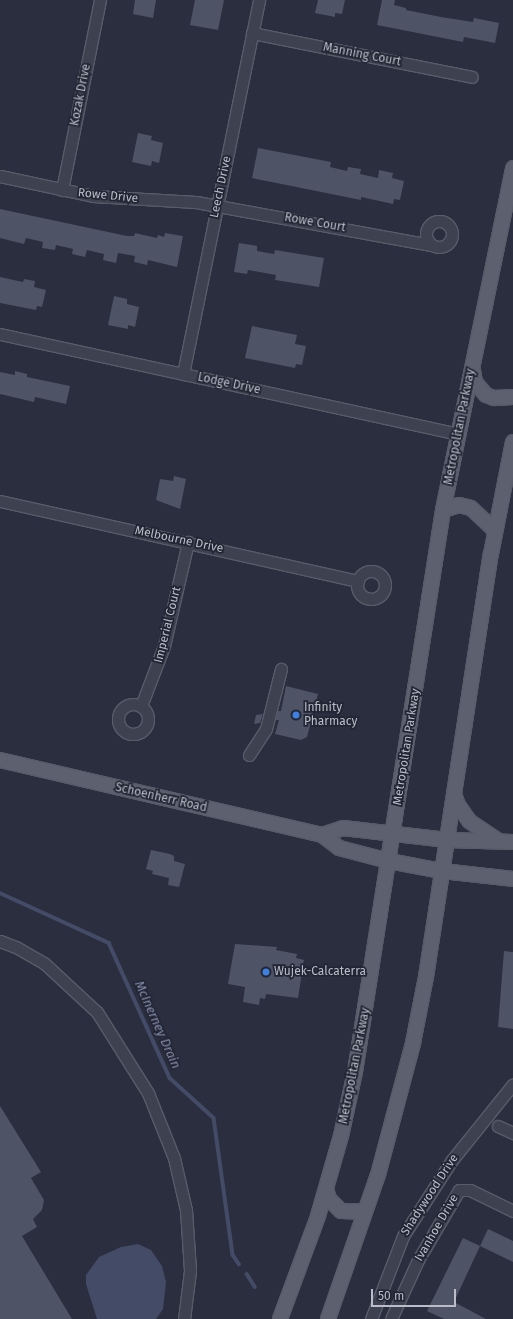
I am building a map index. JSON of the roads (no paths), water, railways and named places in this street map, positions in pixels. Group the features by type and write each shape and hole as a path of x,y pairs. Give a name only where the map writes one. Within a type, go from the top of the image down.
{"main road":[{"name":"Metropolitan Parkway","path":"280,1319 326,1189 360,1046 443,510 513,168"},
{"path":"472,366 475,382 486,395 501,399 513,397"},
{"path":"328,1319 365,1212 397,1108 413,1043 447,840 495,530 513,442"},
{"path":"443,510 459,505 471,508 495,530"},
{"name":"Schoenherr Road","path":"0,760 322,835 338,848 389,861 442,871 513,879"},
{"path":"454,794 458,805 469,821 483,833 507,842"},
{"path":"322,835 343,828 393,835 447,840 507,842"},
{"path":"326,1189 329,1199 341,1211 365,1212"}],"street":[{"name":"Kozak Drive","path":"62,190 100,0"},
{"name":"Leech Drive","path":"183,374 259,0"},
{"name":"Manning Court","path":"252,33 472,77"},
{"name":"Rowe Drive","path":"0,176 62,190 114,199 183,200 217,206"},
{"name":"Rowe Court","path":"217,206 414,240 439,247 448,244 452,232 448,224 440,220 432,222 414,240"},
{"path":"426,229 426,237 430,244"},
{"name":"Lodge Drive","path":"0,334 459,434"},
{"name":"Melbourne Drive","path":"0,501 358,581"},
{"name":"Imperial Court","path":"141,706 164,646 188,542"},
{"path":"249,755 266,729 281,668"},
{"path":"0,941 27,952 44,963 96,1012 148,1093 174,1158 186,1210 190,1270 184,1319"},
{"name":"Shadywood Drive","path":"371,1319 403,1236 452,1160 513,1084"},
{"path":"498,1126 513,1133"},
{"name":"Ivanhoe Drive","path":"390,1319 418,1260 459,1190 470,1190 513,1211"}],"water":[{"path":"138,1244 151,1250 162,1266 166,1282 163,1309 156,1319 97,1319 86,1284 86,1275 99,1257 121,1247"}],"waterway":[{"name":"McInerney Drain","path":"0,893 109,943 170,1078 214,1118 233,1255 239,1264"},
{"name":"McInerney Drain","path":"247,1274 255,1287"}],"place":[{"name":"Infinity Pharmacy","path":"296,715"},
{"name":"Wujek-Calcaterra","path":"266,972"}]}
